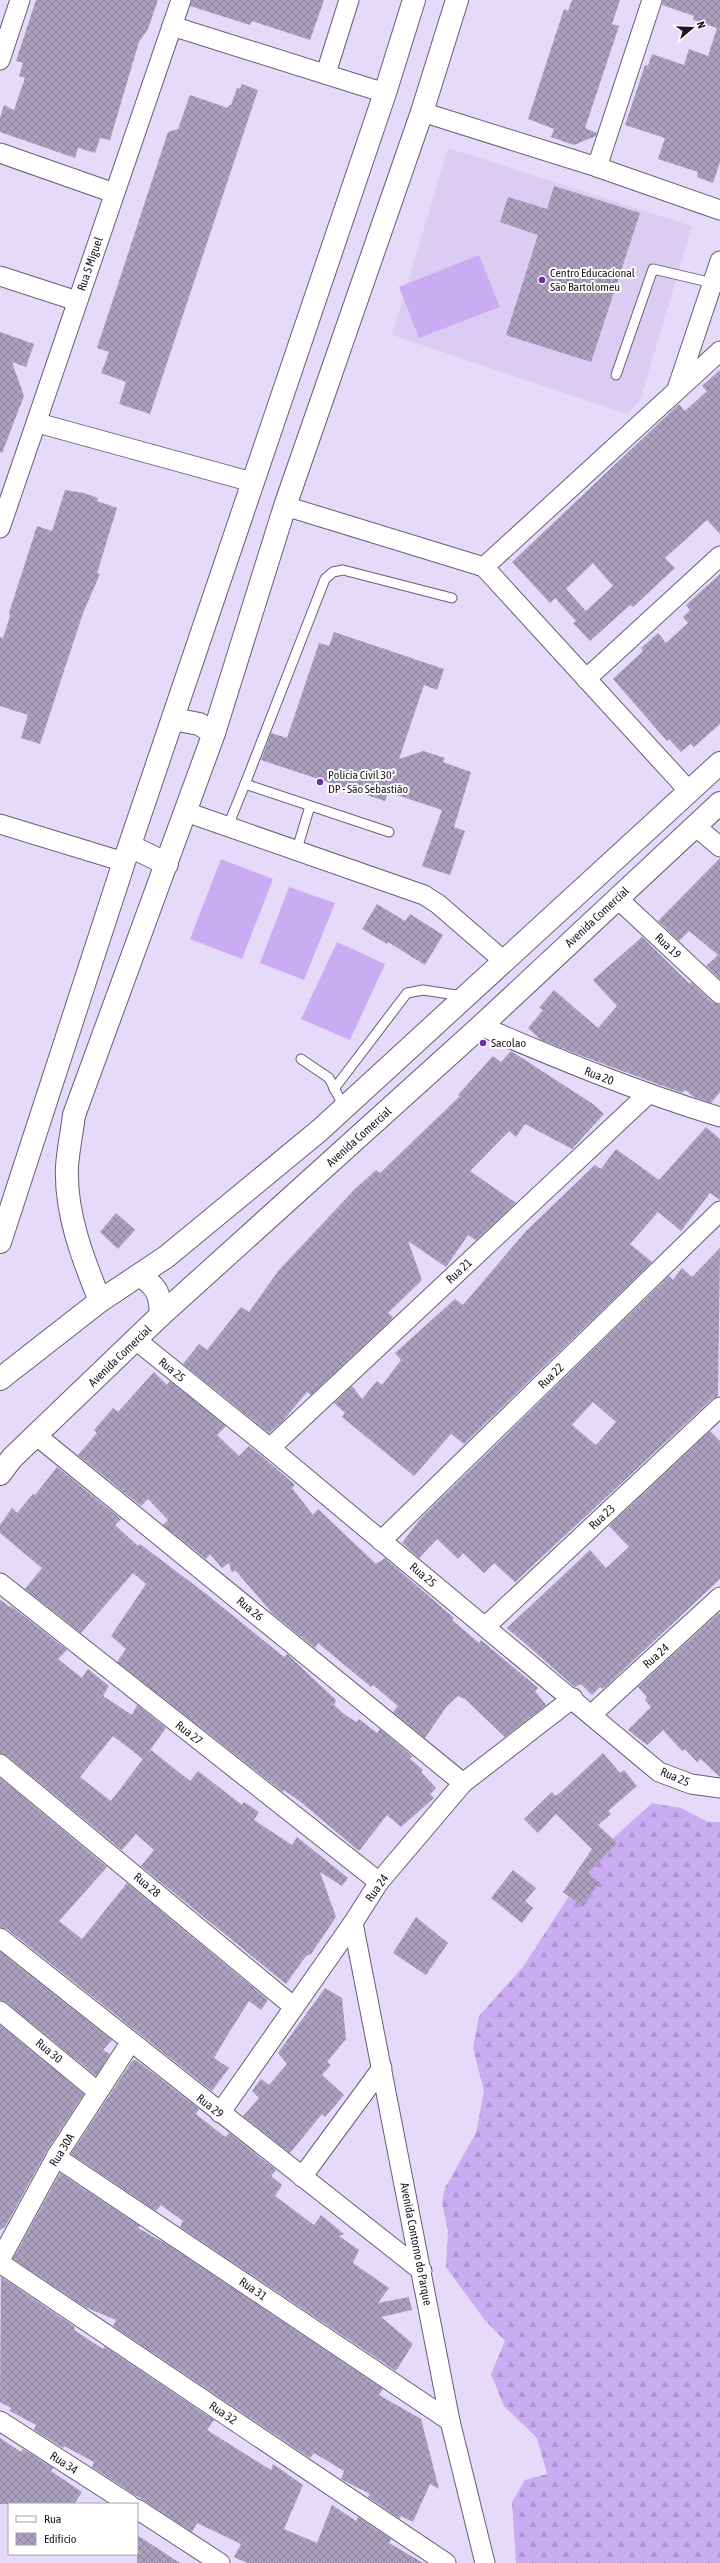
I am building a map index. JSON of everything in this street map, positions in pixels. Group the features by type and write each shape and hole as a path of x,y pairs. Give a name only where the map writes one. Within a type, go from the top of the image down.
{"street":[{"path":"0,60 20,0"},
{"name":"Rua S Miguel","path":"0,528 38,423 76,301 181,0"},
{"path":"326,73 349,0"},
{"path":"0,1242 172,719 385,93 414,0"},
{"path":"100,1301 79,1251 72,1216 67,1168 74,1115 214,733 285,506 422,112 457,0"},
{"path":"597,167 652,0"},
{"path":"172,26 326,73 385,93"},
{"path":"422,112 597,167 720,210"},
{"path":"0,153 114,193"},
{"path":"677,391 720,261"},
{"path":"0,276 76,301"},
{"path":"484,567 720,351"},
{"path":"38,423 252,482"},
{"path":"285,506 484,567 689,792"},
{"path":"586,679 720,556"},
{"path":"172,719 199,724 214,733"},
{"path":"0,1379 100,1301 166,1257 320,1130 339,1098 468,997 720,763"},
{"name":"Avenida Comercial","path":"4,1462 37,1436 161,1315 482,1026 577,935 720,803"},
{"path":"186,812 298,849 424,895 438,904 505,962"},
{"path":"0,824 167,864"},
{"path":"695,826 720,847"},
{"path":"623,852 639,862 644,873"},
{"name":"Rua 19","path":"617,898 720,994"},
{"path":"557,914 566,930 577,935"},
{"name":"Rua 20","path":"482,1026 563,1062 648,1094 718,1114"},
{"name":"Rua 21","path":"270,1448 648,1094"},
{"name":"Rua 22","path":"381,1541 720,1211"},
{"path":"140,1275 154,1285 160,1298 161,1315"},
{"name":"Rua 25","path":"136,1340 270,1448 485,1627 573,1698 659,1772 691,1784 720,1788"},
{"name":"Rua 23","path":"485,1627 720,1407"},
{"name":"Rua 26","path":"37,1436 463,1783"},
{"name":"Rua 27","path":"0,1583 378,1882"},
{"name":"Rua 24","path":"591,1715 720,1597"},
{"name":"Rua 24","path":"220,2113 353,1923 378,1882 463,1783 573,1698"},
{"name":"Rua 28","path":"0,1764 294,2007"},
{"name":"Avenida Contorno do Parque","path":"353,1923 450,2421 485,2563"},
{"name":"Rua 29","path":"0,1938 130,2043 422,2272"},
{"name":"Rua 30","path":"0,2011 98,2092"},
{"name":"Rua 30A","path":"0,2262 56,2157 130,2043"},
{"path":"302,2178 382,2068"},
{"name":"Rua 31","path":"56,2157 450,2421"},
{"name":"Rua 32","path":"0,2262 446,2563"},
{"name":"Rua 34","path":"0,2421 126,2503"},
{"path":"138,2511 220,2563"}],"lane":[{"path":"616,376 653,269 713,283"},
{"path":"228,826 325,579 333,572 343,570 452,598"},
{"path":"244,784 389,832"},
{"path":"298,849 310,806"},
{"path":"339,1098 407,993 423,990 468,997"},
{"path":"301,1059 329,1078 339,1098"}],"shaded area":[{"name":"Centro Educacional São Bartolomeu","path":"448,148 692,226 640,401 627,414 392,335"}],"green space":[{"path":"479,255 500,307 419,338 399,287"},
{"path":"221,859 273,879 242,959 190,939"},
{"path":"289,887 335,903 304,980 260,963"},
{"path":"337,942 385,964 350,1040 301,1019"},
{"path":"652,1803 681,1808 708,1822 720,1822 720,2563 516,2563 512,2502 525,2480 547,2474 537,2438 504,2406 491,2374 505,2341 484,2319 446,2267 448,2231 442,2203 445,2188 476,2133 484,2091 473,2048 479,2016 523,1967 597,1853"}],"building":[{"path":"36,0 158,0 148,29 139,42 110,140 100,138 95,153 78,148 75,158 0,132 0,118 4,105 14,110 25,78 19,76 23,63 16,61"},
{"path":"192,0 324,0 310,40 252,21 250,25 190,6"},
{"path":"572,0 620,0 612,24 619,26 585,128 597,133 596,136 574,145 551,137 554,129 528,119 564,9 568,11"},
{"path":"663,0 720,0 720,162 713,183 697,177 698,172 658,159 665,138 625,125 645,65 648,66 652,54 684,65 689,49 708,56 717,28 693,20 694,16 662,5"},
{"path":"242,84 258,90 150,414 119,404 126,382 101,373 109,352 97,348 168,132 178,129 190,95 228,108 229,105 231,105 237,88 240,89"},
{"path":"554,186 640,213 591,362 506,335 538,235 500,222 508,197 547,209"},
{"path":"0,332 34,344 26,367 12,362 24,396 2,453 0,452"},
{"path":"720,370 720,534 707,520 665,558 675,568 633,607 630,605 590,641 573,623 576,621 555,598 550,603 512,562 679,404 685,411 707,391 702,386","holes":["593,563 613,586 586,611 566,589"]},
{"path":"65,490 84,493 98,498 97,501 117,508 97,573 100,574 83,613 40,744 21,738 28,715 0,706 0,637 3,638 10,616 9,613 37,526 52,531"},
{"path":"720,574 720,724 694,747 690,744 681,752 669,739 667,741 613,679 643,651 641,648 658,633 666,643 688,623 683,617 690,610 686,605"},
{"path":"334,632 444,669 437,690 424,685 399,759 423,751 445,758 443,762 471,772 454,827 465,831 450,875 422,866 442,810 388,792 385,801 261,760 271,733 287,738 319,643 329,646"},
{"path":"720,858 720,979 706,966 718,955 689,931 679,941 658,921"},
{"path":"377,904 405,921 410,914 443,935 425,965 388,942 387,944 362,929"},
{"path":"642,937 690,984 691,982 712,1002 720,1005 720,1092 711,1103 694,1097 685,1090 682,1093 541,1040 528,1028 543,1010 539,1008 554,990 598,1028 617,1006 593,980"},
{"path":"511,1051 593,1104 604,1114 572,1149 525,1124 516,1137 509,1131 470,1171 516,1203 476,1240 468,1235 446,1267 408,1241 422,1280 388,1313 393,1317 391,1320 311,1395 307,1392 282,1422 269,1433 183,1364 199,1344 207,1350 241,1307 249,1312 279,1270 355,1189 376,1170 380,1173 460,1096 458,1095 493,1056 501,1062"},
{"path":"706,1127 720,1139 720,1200 710,1193 681,1231 658,1212 630,1244 652,1262 464,1444 451,1434 414,1476 342,1417 345,1413 334,1403 352,1386 362,1399 377,1381 382,1385 401,1360 395,1353 455,1299 463,1305 526,1231 595,1165 601,1169 616,1149 659,1180"},
{"path":"116,1213 135,1230 118,1249 100,1232"},
{"path":"720,1248 718,1396 712,1399 515,1582 494,1563 484,1573 463,1553 458,1559 437,1539 419,1558 402,1543 421,1518 669,1276 673,1280 682,1268 692,1277","holes":["593,1402 616,1422 596,1445 572,1425"]},
{"path":"154,1372 167,1385 170,1381 226,1426 217,1435 239,1456 249,1446 264,1458 295,1485 292,1488 313,1515 318,1509 376,1564 385,1558 454,1618 452,1620 479,1643 481,1640 538,1688 535,1691 546,1705 505,1737 465,1699 458,1696 447,1706 425,1738 393,1712 398,1706 373,1685 371,1687 318,1643 315,1648 273,1614 235,1570 232,1573 229,1563 222,1568 210,1554 206,1559 163,1525 168,1520 148,1499 141,1506 78,1455 97,1433 94,1430 113,1408 118,1412"},
{"path":"710,1431 720,1441 720,1579 603,1689 600,1687 592,1695 581,1684 575,1687 507,1628 590,1550 606,1568 629,1547 609,1526"},
{"path":"57,1467 121,1519 115,1525 138,1546 140,1544 205,1593 284,1657 287,1654 336,1700 334,1705 344,1714 356,1722 359,1719 377,1733 380,1729 412,1756 410,1759 423,1770 421,1772 436,1788 430,1794 434,1798 401,1827 387,1815 359,1851 302,1803 284,1790 283,1792 117,1662 126,1649 111,1636 146,1584 133,1573 81,1633 25,1589 42,1568 0,1533 0,1525 12,1508 17,1513 33,1494 35,1495"},
{"path":"0,1600 10,1607 11,1606 67,1650 58,1659 82,1678 88,1669 109,1686 103,1696 132,1715 137,1705 166,1728 147,1754 151,1750 190,1781 198,1771 242,1805 244,1802 259,1812 254,1820 292,1845 297,1837 348,1878 342,1886 320,1872 336,1917 311,1954 306,1956 286,1984 141,1866 154,1850 136,1834 122,1850 7,1756 0,1753","holes":["113,1736 143,1759 111,1801 80,1777"]},
{"path":"719,1613 720,1777 701,1759 697,1762 685,1749 682,1751 663,1730 647,1745 628,1730 651,1707 645,1700 647,1697 638,1687"},
{"path":"603,1753 620,1773 624,1770 637,1786 608,1811 611,1814 598,1825 617,1843 587,1874 599,1882 583,1907 563,1892 592,1849 556,1814 538,1833 524,1819 552,1792 555,1796 560,1793"},
{"path":"0,1778 107,1867 59,1921 82,1939 127,1883 268,2000 261,2010 249,2001 230,2031 214,2058 229,2068 212,2091 7,1929 0,1927"},
{"path":"513,1870 536,1888 525,1901 533,1908 522,1923 491,1898"},
{"path":"416,1917 448,1943 426,1975 393,1953"},
{"path":"0,1952 112,2040 103,2050 110,2054 96,2076 7,2003 0,2000"},
{"path":"325,1988 342,1998 346,2039 327,2062 331,2065 322,2075 344,2095 325,2117 322,2114 290,2153 243,2116 259,2098 252,2091 261,2079 269,2085 287,2064 278,2053"},
{"path":"0,2025 84,2094 46,2152 5,2227 0,2230"},
{"path":"136,2060 199,2109 196,2114 225,2137 229,2133 276,2170 271,2176 282,2185 275,2196 314,2225 321,2215 344,2234 339,2236 359,2250 353,2263 389,2288 378,2303 409,2297 412,2310 381,2317 413,2344 396,2371 180,2227 183,2221 161,2205 156,2211 71,2154 132,2061"},
{"path":"60,2173 140,2226 138,2228 170,2246 383,2389 379,2395 421,2419 439,2489 430,2484 413,2522 401,2516 400,2519 368,2497 370,2494 341,2479 344,2471 314,2453 310,2458 113,2326 116,2320 85,2307 13,2259"},
{"path":"1,2277 75,2327 74,2330 103,2349 104,2346 214,2420 207,2430 271,2470 273,2464 303,2485 284,2529 317,2543 332,2505 356,2521 358,2517 391,2539 389,2543 423,2563 247,2563 234,2557 241,2544 197,2523 192,2532 92,2467 94,2462 64,2446 63,2448 34,2430 36,2425 10,2411 11,2408 0,2402"},
{"path":"0,2438 21,2452 23,2449 53,2468 51,2471 82,2492 75,2503 0,2504"},
{"path":"138,2536 180,2563 137,2563"}],"place":[{"name":"Centro Educacional São Bartolomeu","path":"542,280"},
{"name":"Policia Civil 30ª DP - São Sebastião","path":"320,782"},
{"name":"Sacolao","path":"483,1043"}]}
